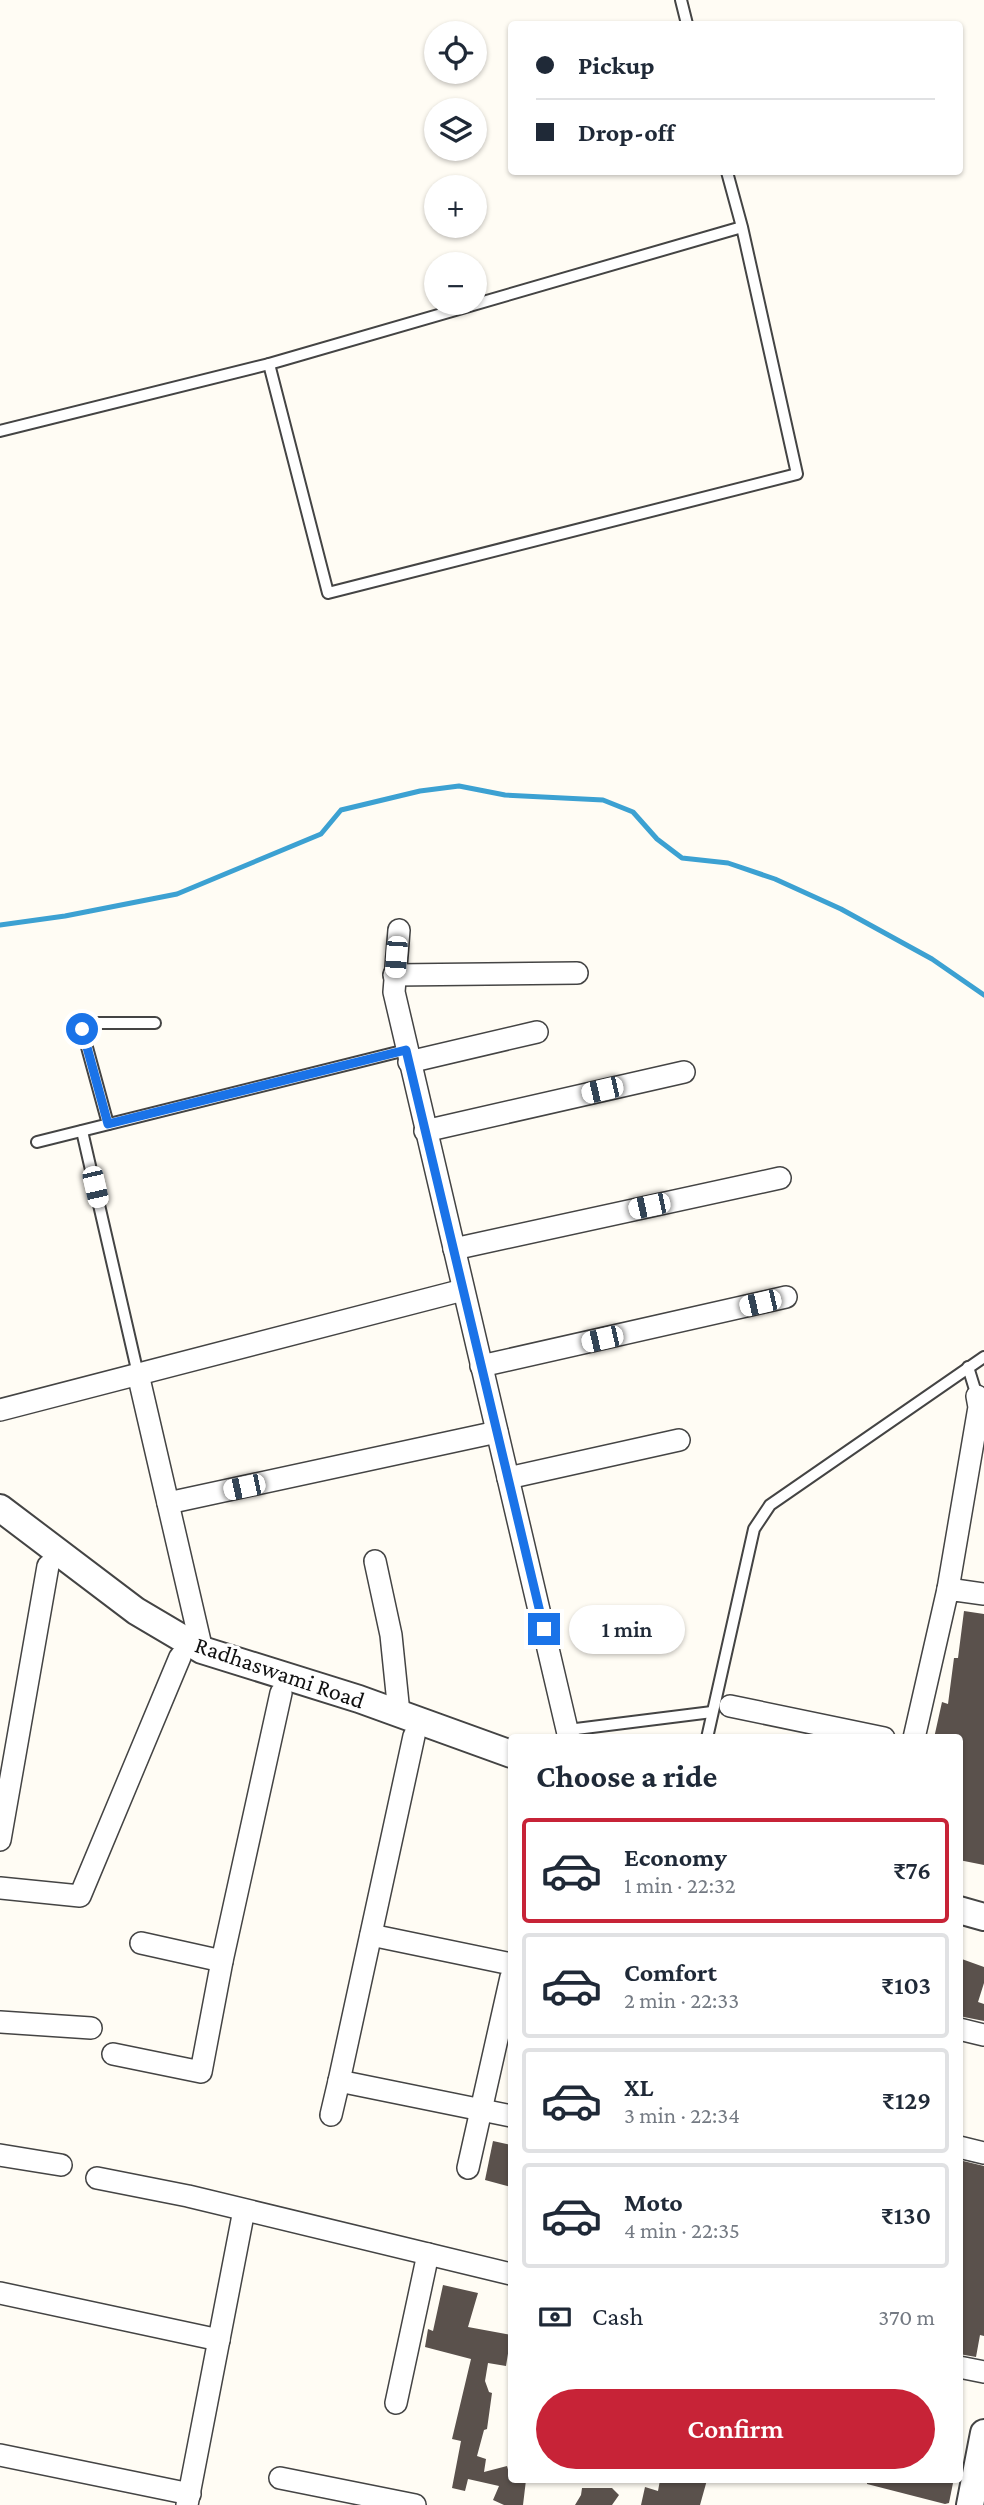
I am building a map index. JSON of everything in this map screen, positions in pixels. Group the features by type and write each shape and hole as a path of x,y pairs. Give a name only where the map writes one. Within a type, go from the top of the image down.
{"street":[{"path":"399,930 394,992 568,1734"},
{"path":"394,975 577,973"},
{"path":"408,1056 537,1032"},
{"path":"425,1130 684,1072"},
{"path":"454,1249 780,1178"},
{"path":"0,1410 463,1290"},
{"path":"481,1366 786,1297"},
{"path":"0,1888 80,1896 191,1654 168,1503 138,1374"},
{"path":"915,1734 948,1589 976,1432 979,1407 977,1396"},
{"path":"168,1503 497,1432"},
{"path":"508,1478 679,1440"},
{"name":"Radhaswami Road","path":"0,1508 191,1654 195,1666 414,1736 508,1771"},
{"name":"Radhaswami Road","path":"0,1529 127,1626 191,1654 399,1713 508,1753"},
{"path":"375,1561 391,1635 399,1713"},
{"path":"0,1840 48,1566"},
{"path":"948,1589 984,1594"},
{"path":"113,2054 201,2072 222,1961 281,1693"},
{"path":"721,1709 862,1734"},
{"path":"331,2115 414,1736"},
{"path":"963,1894 984,1900"},
{"path":"963,1911 984,1917"},
{"path":"371,1935 508,1963"},
{"path":"141,1943 222,1961"},
{"path":"468,2168 508,1992"},
{"path":"0,2022 91,2028"},
{"path":"963,2030 984,2035"},
{"path":"340,2081 508,2115"},
{"path":"963,2148 984,2153"},
{"path":"0,2155 61,2165"},
{"path":"97,2178 508,2273"},
{"path":"0,2455 188,2499 244,2210"},
{"path":"396,2403 428,2254"},
{"path":"0,2292 219,2340"},
{"path":"963,2368 984,2372"},
{"path":"970,2505 984,2433"},
{"path":"281,2478 342,2498 415,2505"}],"lane":[{"path":"681,0 686,21"},
{"path":"269,364 328,593 797,474 728,175"},
{"path":"0,431 269,364 741,227"},
{"path":"108,1124 82,1029 86,1023 155,1023"},
{"path":"37,1142 408,1056"},
{"path":"82,1131 138,1374"},
{"path":"709,1734 721,1709 754,1529 769,1505 984,1357"},
{"path":"968,1367 977,1396"},
{"path":"568,1734 721,1709"}],"building":[{"path":"964,1611 984,1614 984,1865 963,1861 963,1734 935,1734 942,1702 948,1704 954,1658 958,1658"},
{"path":"963,1959 984,1967 984,1983 978,2002 984,2004 984,2021 963,2017"},
{"path":"493,2141 508,2144 508,2186 485,2180"},
{"path":"963,2161 984,2166 984,2336 980,2335 976,2357 963,2355"},
{"path":"443,2285 478,2293 468,2327 508,2334 506,2366 488,2363 485,2381 492,2393 487,2429 484,2430 477,2456 486,2459 484,2472 507,2466 508,2483 526,2483 523,2505 504,2505 493,2500 499,2486 468,2479 465,2491 452,2488 461,2441 452,2439 471,2359 425,2347 428,2329 433,2331"},
{"path":"659,2483 706,2483 700,2505 641,2505 645,2487 658,2491"},
{"path":"953,2483 949,2503 945,2504 867,2484"},
{"path":"582,2488 612,2488 619,2495 612,2505 575,2505"}],"waterway":[{"path":"0,925 65,916 177,894 321,834 341,810 420,791 459,786 505,795 603,800 633,812 657,839 682,858 728,863 775,879 841,909 932,959 984,995"}],"route":[{"path":"82,1029 108,1124 406,1050 544,1629"}]}
